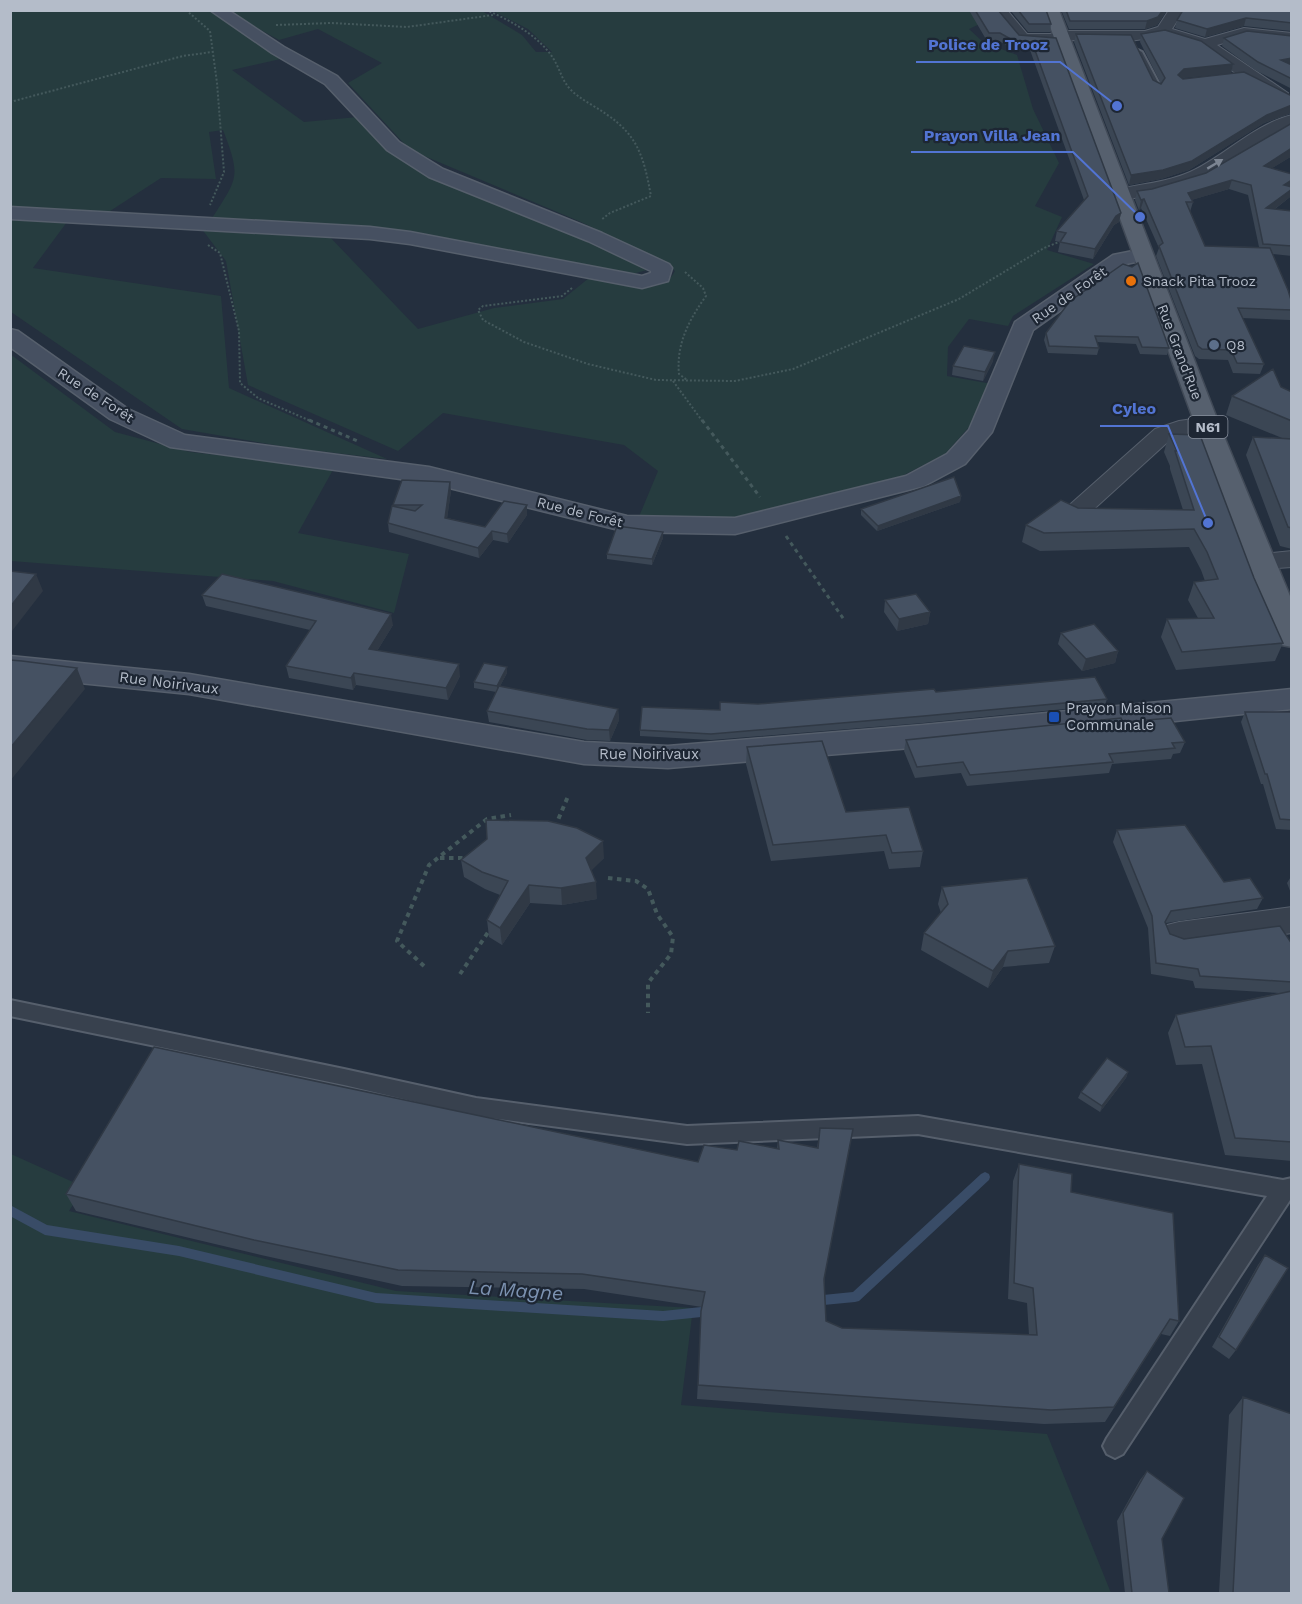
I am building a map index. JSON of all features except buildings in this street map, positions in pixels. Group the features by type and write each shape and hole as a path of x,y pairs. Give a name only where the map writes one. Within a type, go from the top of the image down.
{"main road":[{"name":"Rue Grand'Rue","path":"1051,10 1207,424 1292,638"}],"street":[{"path":"10,213 370,233 410,238 642,282 661,277 662,268 647,261 595,237 436,172 393,146 331,80 217,10"},
{"path":"999,10 1023,38 1130,36 1163,31 1205,44 1242,76 1292,99"},
{"path":"1163,31 1177,10"},
{"path":"1205,44 1244,32 1292,38"},
{"path":"1120,194 1146,192 1196,176 1276,127 1292,120"},
{"name":"Rue de Forêt","path":"10,336 119,414 179,442 429,476 627,524 735,526 915,481 956,459 980,432 1023,327 1120,259 1143,255"},
{"path":"1074,514 1163,435 1179,428 1207,424"},
{"path":"1260,561 1292,559"},
{"name":"Rue Noirivaux","path":"10,666 189,684 584,753 668,757 935,735 1292,699"},
{"path":"1179,935 1292,920"}],"lane":[{"path":"1130,36 1158,88"},
{"path":"10,1008 344,1077 476,1107 687,1135 918,1125 1287,1188 1115,1446"}],"path":[{"path":"186,10 210,31 217,83 224,172 218,191 196,223 199,238 220,253 239,331 240,383 258,398 363,443"},
{"path":"486,10 503,17 541,43 554,59 563,80 572,91 620,123 636,141 651,196 610,213 599,221 595,237"},
{"path":"246,28 332,23 408,27 497,15"},
{"path":"10,102 183,56 212,52"},
{"path":"582,272 577,285 562,296 483,306 478,310 483,320 524,342 588,364 656,380 735,381 793,369 958,299 1044,248 1071,238"},
{"path":"647,261 658,257 690,275 703,288 706,296 688,322 677,361 679,374 688,381"},
{"path":"672,380 732,457 845,621"},
{"path":"553,829 569,794"},
{"path":"424,966 398,941 429,866 487,819 511,815"},
{"path":"438,858 472,858"},
{"path":"608,878 636,881 648,889 657,914 673,937 670,954 648,983 648,1013"},
{"path":"460,974 493,924"}],"green space":[{"path":"972,10 984,22 969,29 983,42 1017,55 1033,109 1059,163 1035,206 1062,217 1047,250 1094,264 1013,316 1008,326 969,319 948,347 947,376 992,384 969,427 945,454 902,476 801,503 737,517 638,519 658,471 624,445 443,413 398,451 248,385 226,261 201,228 327,234 418,329 494,308 563,299 589,278 636,287 648,287 668,280 675,271 658,259 581,222 410,150 348,83 382,63 318,29 279,40 226,11 482,11 522,35 536,52 552,52 528,29 493,11"},
{"path":"10,11 210,11 231,21 285,58 232,70 304,122 358,117 381,145 426,171 648,264 647,270 632,274 422,236 211,220 227,195 234,178 233,159 223,130 209,132 216,179 161,178 107,213 11,207"},
{"path":"10,219 67,222 33,268 221,296 229,388 387,459 292,448 182,429 11,312"},
{"path":"10,354 115,432 190,452 334,468 298,533 409,554 394,613 273,581 11,561"},
{"path":"11,1154 84,1187 69,1211 396,1291 693,1308 681,1405 1047,1434 1111,1593 11,1594"}],"waterway":[{"name":"La Magne","path":"813,1301 855,1297 985,1177"},
{"name":"La Magne","path":"10,1210 45,1230 179,1251 376,1298 663,1316 711,1311"}],"place":[{"name":"Police de Trooz","path":"1117,106"},
{"name":"Prayon Villa Jean","path":"1140,217"},
{"name":"Snack Pita Trooz","path":"1131,281"},
{"name":"Q8","path":"1214,345"},
{"name":"Cyleo","path":"1208,523"},
{"name":"Prayon Maison Communale","path":"1054,717"}]}
